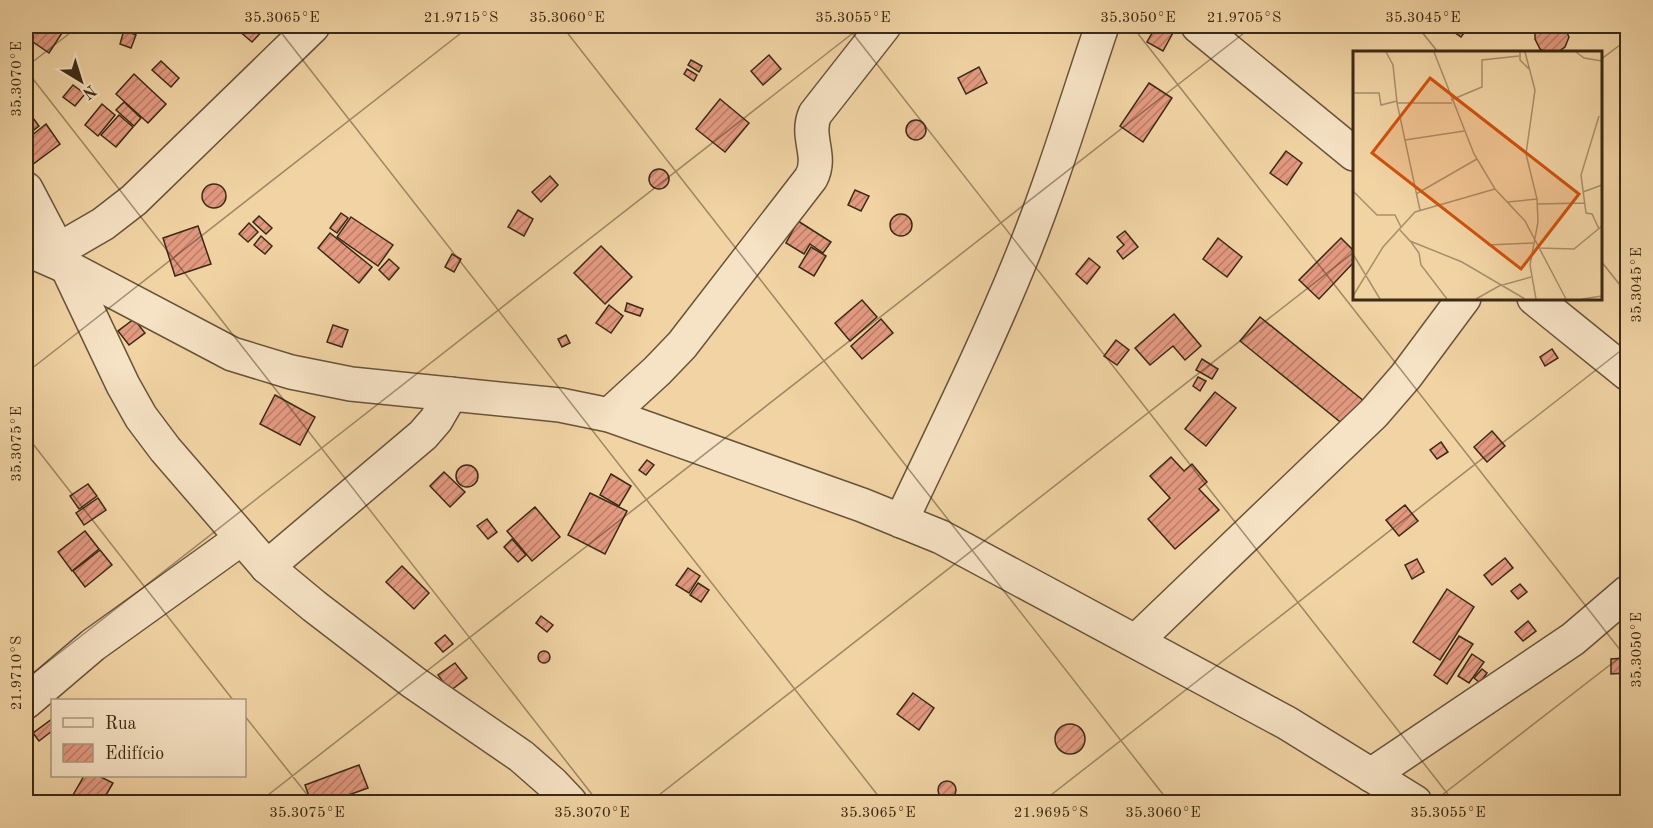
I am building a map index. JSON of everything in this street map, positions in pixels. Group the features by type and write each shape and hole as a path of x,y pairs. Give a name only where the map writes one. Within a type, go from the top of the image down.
{"street":[{"path":"62,258 134,200 314,26"},
{"path":"609,415 682,345 811,178 816,169 811,124 815,114 884,26"},
{"path":"901,521 975,364 1021,259 1102,26"},
{"path":"1198,26 1353,153"},
{"path":"26,189 141,417 165,449 267,567 412,682 521,756 570,802"},
{"path":"26,249 62,258 232,354 291,372 351,384 560,405 609,415 862,505 941,537 1136,641 1287,723 1391,792 1628,592"},
{"path":"1136,641 1374,413 1406,376 1463,300"},
{"path":"1536,300 1628,374"},
{"path":"267,567 423,435 436,420 451,394"},
{"path":"26,702 93,645 242,538"}],"building":[{"path":"26,26 51,26 62,33 49,53 26,37"},
{"path":"243,26 267,26 252,42 239,31"},
{"path":"1156,26 1169,26 1175,29 1163,51 1147,42"},
{"path":"1445,26 1469,26 1461,37"},
{"path":"1539,26 1564,26 1569,37 1565,47 1559,51 1543,51 1535,39"},
{"path":"124,30 136,35 131,48 120,44"},
{"path":"769,55 781,69 763,85 751,71"},
{"path":"691,60 702,66 699,72 688,65"},
{"path":"161,61 179,78 171,87 152,70"},
{"path":"979,67 987,83 966,94 958,78"},
{"path":"687,69 697,75 694,81 684,74"},
{"path":"134,74 166,104 148,123 116,94"},
{"path":"1149,83 1172,98 1143,142 1120,126"},
{"path":"73,85 85,94 75,106 63,97"},
{"path":"720,99 749,123 725,152 696,129"},
{"path":"124,102 141,118 134,126 116,110"},
{"path":"102,104 115,115 98,136 85,125"},
{"path":"30,114 39,126 26,136 26,118"},
{"path":"119,115 133,127 116,147 101,135"},
{"path":"916,120 923,123 926,130 923,137 916,140 909,137 906,130 909,123"},
{"path":"46,124 60,144 32,165 26,156 26,140"},
{"path":"1286,151 1302,163 1287,185 1270,173"},
{"path":"655,169 663,169 669,175 669,183 663,189 655,189 649,183 649,175"},
{"path":"550,176 558,185 541,202 532,192"},
{"path":"214,184 222,188 226,196 222,204 214,208 206,204 202,196 206,188"},
{"path":"855,190 869,196 861,211 848,205"},
{"path":"518,210 533,219 524,236 508,227"},
{"path":"341,213 348,218 337,233 330,228"},
{"path":"897,214 905,214 912,221 912,229 905,236 897,236 890,229 890,221"},
{"path":"259,216 272,228 266,234 253,222"},
{"path":"351,217 393,245 378,266 337,237"},
{"path":"798,221 831,242 823,253 810,244 804,254 786,243"},
{"path":"249,223 258,232 248,242 239,234"},
{"path":"198,226 211,264 175,276 163,238"},
{"path":"1125,231 1138,247 1123,259 1117,251 1124,245 1117,237"},
{"path":"330,233 372,267 359,283 318,248"},
{"path":"261,236 272,246 265,254 254,245"},
{"path":"1218,238 1242,257 1227,277 1203,259"},
{"path":"1341,238 1353,250 1353,263 1319,299 1299,280"},
{"path":"601,246 632,277 605,304 574,273"},
{"path":"811,247 826,256 814,276 799,267"},
{"path":"452,254 461,259 454,272 445,267"},
{"path":"1089,258 1100,267 1087,284 1076,274"},
{"path":"389,259 399,268 389,280 379,270"},
{"path":"1626,260 1628,261 1628,281 1620,279"},
{"path":"862,300 877,317 850,341 835,323"},
{"path":"627,303 643,309 640,316 625,311"},
{"path":"609,305 623,316 611,333 596,323"},
{"path":"1174,314 1201,346 1185,360 1173,346 1150,365 1135,348"},
{"path":"1260,317 1364,401 1344,425 1240,341"},
{"path":"134,319 145,333 129,345 118,331"},
{"path":"881,319 893,333 862,359 851,346"},
{"path":"333,325 348,330 342,347 327,342"},
{"path":"566,335 570,343 562,347 558,339"},
{"path":"1116,340 1129,350 1117,365 1104,356"},
{"path":"1552,349 1558,358 1545,366 1540,357"},
{"path":"1202,359 1218,369 1212,379 1196,370"},
{"path":"1198,377 1206,381 1200,391 1193,386"},
{"path":"1215,392 1236,408 1206,446 1185,429"},
{"path":"275,395 315,417 300,445 260,424"},
{"path":"1492,431 1505,446 1487,462 1474,447"},
{"path":"1441,442 1448,452 1437,459 1430,450"},
{"path":"1171,457 1184,471 1192,464 1207,482 1199,489 1219,510 1175,549 1148,519 1170,498 1150,476"},
{"path":"647,460 654,465 646,475 639,470"},
{"path":"467,465 475,468 478,476 475,484 467,487 459,484 456,476 459,468"},
{"path":"444,472 465,492 450,507 430,486"},
{"path":"611,474 631,486 619,506 600,495"},
{"path":"88,484 97,496 79,509 70,496"},
{"path":"590,493 627,511 605,554 568,535"},
{"path":"98,498 106,510 84,525 76,513"},
{"path":"1405,505 1418,521 1399,536 1386,520"},
{"path":"535,507 560,537 532,561 507,531"},
{"path":"487,519 497,532 488,539 477,526"},
{"path":"85,531 99,549 72,571 58,552"},
{"path":"512,539 526,555 518,562 504,547"},
{"path":"100,550 112,565 85,587 73,571"},
{"path":"1505,558 1513,568 1492,585 1484,575"},
{"path":"1417,559 1424,572 1412,579 1405,565"},
{"path":"402,566 429,593 414,609 386,582"},
{"path":"688,568 700,576 689,593 676,585"},
{"path":"698,583 709,590 701,602 690,595"},
{"path":"1520,584 1527,592 1518,599 1511,591"},
{"path":"1447,589 1474,607 1440,660 1413,642"},
{"path":"541,616 553,625 547,632 536,623"},
{"path":"1528,621 1536,631 1523,641 1515,632"},
{"path":"445,635 453,644 443,652 435,643"},
{"path":"1459,636 1473,644 1447,684 1434,675"},
{"path":"546,651 550,657 546,663 542,663 538,655"},
{"path":"1472,654 1484,662 1469,683 1458,676"},
{"path":"1625,658 1626,673 1611,674 1611,659"},
{"path":"455,663 467,678 450,691 438,675"},
{"path":"1482,669 1487,673 1480,683 1474,678"},
{"path":"913,693 934,708 919,730 897,714"},
{"path":"51,720 51,732 39,741 33,733"},
{"path":"1070,724 1080,729 1085,739 1080,749 1070,754 1060,749 1055,739 1060,729"},
{"path":"359,765 368,788 329,802 311,802 305,785"},
{"path":"83,777 101,777 113,783 102,802 69,802"},
{"path":"947,781 953,784 956,790 953,796 947,799 941,796 938,790 941,784"},
{"path":"217,796 220,802 196,802"}]}
